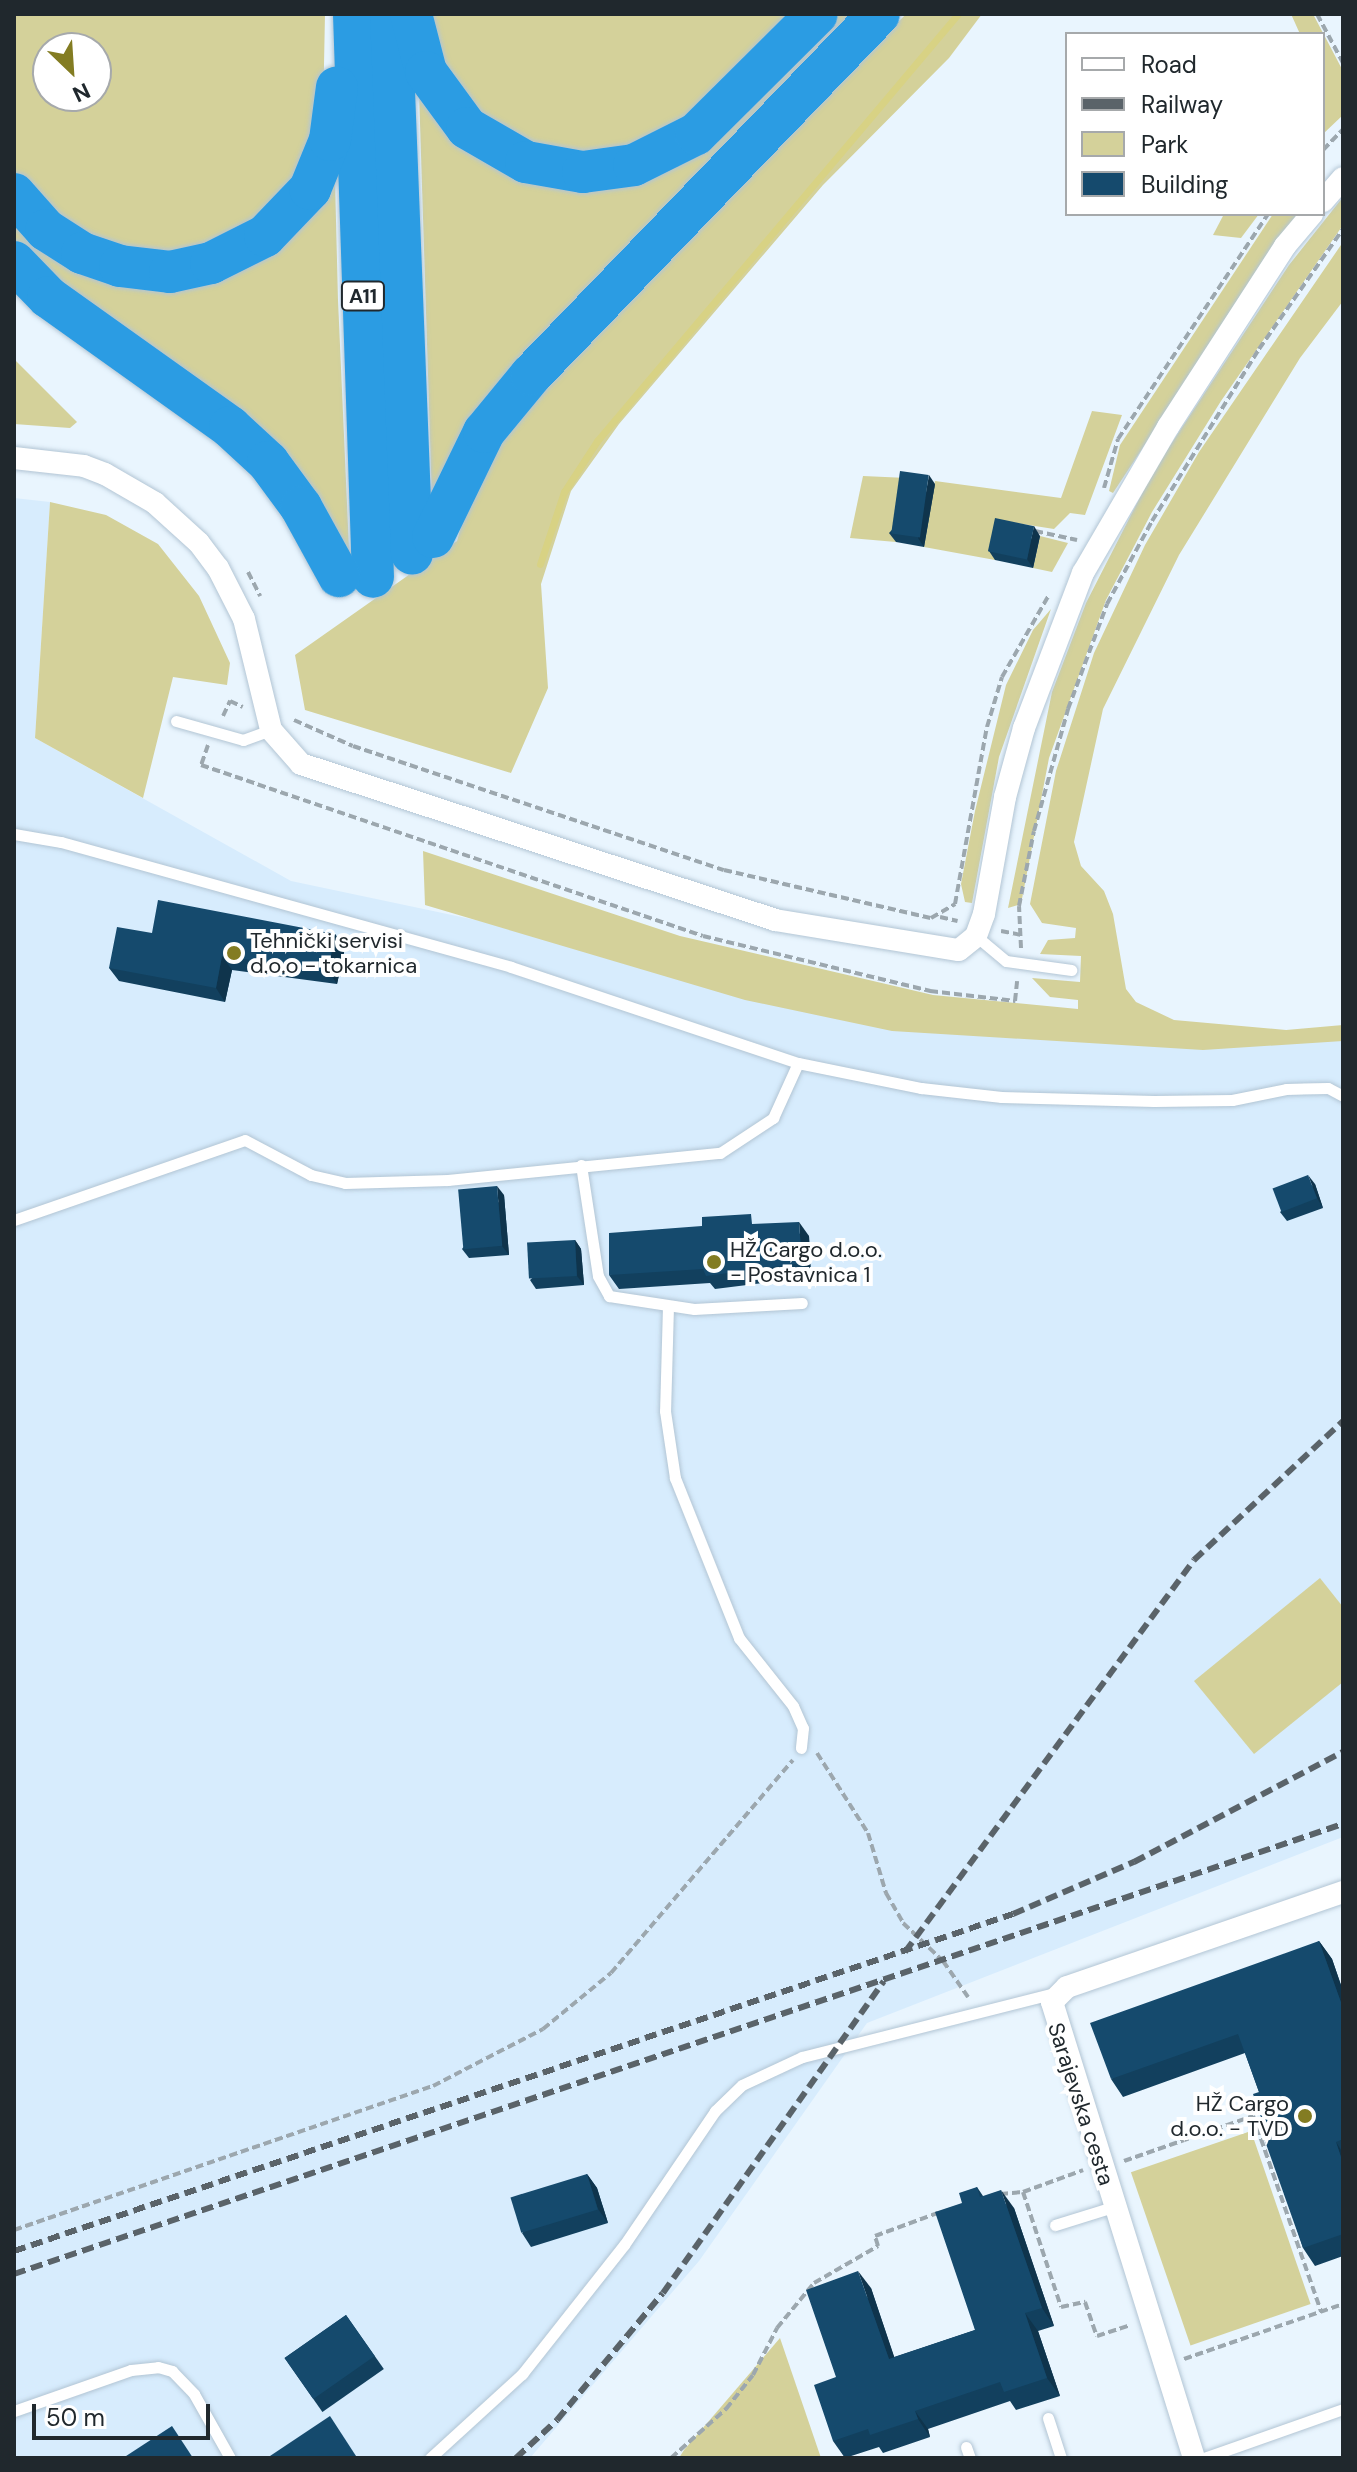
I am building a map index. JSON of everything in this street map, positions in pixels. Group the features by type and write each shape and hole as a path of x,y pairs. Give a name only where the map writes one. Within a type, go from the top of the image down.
{"highway":[{"path":"14,194 46,230 82,253 120,266 170,272 211,263 247,248 284,221 323,161 338,78 335,14"},
{"name":"A11","path":"14,262 48,297 230,427 268,462 356,577 354,14"},
{"name":"A11","path":"391,14 422,546 484,432 531,375 879,14"},
{"path":"411,14 426,72 467,128 526,162 583,172 634,165 696,134 817,14"}],"street":[{"path":"1325,199 1343,178"},
{"path":"14,458 105,474 155,503 199,543 218,568 244,619 271,730 301,764 775,920 947,951 959,950 968,929 1024,728 1083,573 1168,427 1285,246 1310,216"},
{"name":"Sarajevska cesta","path":"1194,2458 1052,2012 1059,1992 1343,1892"}],"lane":[{"path":"176,721 243,740 271,730"},
{"path":"14,834 75,845 511,967 798,1063 921,1088 1001,1097 1232,1100 1286,1089 1328,1088 1343,1096"},
{"path":"968,929 1006,961 1071,970"},
{"path":"14,1220 245,1140 311,1175 345,1183 448,1180 581,1165 680,1161 720,1153 773,1118 798,1063"},
{"path":"581,1165 598,1276 609,1296 668,1306 802,1303"},
{"path":"668,1306 665,1411 675,1478 739,1638 793,1706 802,1742"},
{"path":"430,2458 522,2374 624,2245 715,2111 742,2085 802,2057 1059,1992"},
{"path":"1055,2225 1113,2207"},
{"path":"14,2411 131,2370 158,2367 172,2371 194,2394 230,2458"},
{"path":"1204,2458 1343,2409"},
{"path":"1048,2418 1061,2458"}],"path":[{"path":"1317,14 1343,63"},
{"path":"1325,148 1343,129"},
{"path":"1101,497 1118,439 1267,216"},
{"path":"1021,947 1019,906 1056,743 1107,604 1259,349 1343,229"},
{"path":"1033,531 1079,540"},
{"path":"1072,553 1084,532"},
{"path":"243,564 264,606"},
{"path":"940,917 955,904 963,838 1002,677 1051,592"},
{"path":"222,719 236,693"},
{"path":"230,701 244,707"},
{"path":"293,719 353,746 724,870 801,892 940,917 968,929"},
{"path":"207,749 201,765 703,936 930,991 1015,1001 1017,985"},
{"path":"1002,931 1022,935"},
{"path":"14,2230 433,2086 543,2029 611,1973 784,1777 802,1742 863,1823 886,1893 903,1923 943,1961 979,2011"},
{"path":"1114,2164 1253,2116 1321,2311"},
{"path":"990,2195 1023,2192 1089,2168"},
{"path":"1023,2192 1061,2307 1085,2302 1097,2336 1138,2323"},
{"path":"671,2458 726,2409 753,2375 777,2328 814,2283 878,2246 875,2236 944,2210"},
{"path":"1182,2360 1343,2304"}],"shaded area":[{"path":"14,498 50,502 35,738 291,881 1012,1033 1343,1032 1343,1837 867,2023 699,2261 530,2458 14,2458"}],"green space":[{"path":"14,14 325,14 323,116 317,144 273,212 170,258 111,249 36,200 14,173"},
{"path":"423,14 797,14 698,116 651,145 566,159 462,107"},
{"path":"834,14 863,14 432,501 419,92 426,101 625,182"},
{"path":"906,14 982,14 949,58 823,185 619,424 571,491 541,584 548,688 511,773 305,710 295,655 457,541 467,505 493,452 549,379"},
{"path":"1291,14 1313,14 1322,32 1299,32"},
{"path":"1325,37 1343,71 1343,115 1325,132"},
{"path":"335,180 350,571 318,511 14,249 14,213 162,285"},
{"path":"1343,197 1343,225 1221,401 1152,512 1106,600 1049,758 1021,904 1008,908 1052,692 1086,603 1154,470 1289,265"},
{"path":"1223,216 1258,216 1241,238 1213,235"},
{"path":"1272,216 1296,216 1113,493 1109,491 1120,445"},
{"path":"1343,242 1343,301 1300,358 1179,555 1103,709 1074,842 1081,866 1104,891 1113,914 1126,989 1136,1002 1174,1020 1286,1030 1343,1025 1343,1041 1203,1050 892,1031 745,1000 425,905 423,851 680,936 933,995 1078,1009 1078,1000 1050,997 1032,978 1080,982 1081,956 1040,954 1048,940 1075,938 1076,928 1042,923 1030,904 1056,771 1094,653 1145,545 1199,452"},
{"path":"14,359 77,422 70,428 14,424"},
{"path":"1092,411 1122,415 1085,515 1070,513 1054,529 1003,521 995,560 924,547 935,481 1061,498"},
{"path":"863,476 907,478 896,542 850,538"},
{"path":"50,502 106,515 158,544 199,596 230,663 227,685 173,677 143,798 35,738"},
{"path":"1040,536 1068,543 1052,572 1033,568"},
{"path":"1051,609 999,757 972,903 965,902 961,884 975,811 1006,685 1033,630"},
{"path":"1320,1578 1343,1607 1343,1682 1254,1754 1194,1681"},
{"path":"1251,2131 1311,2304 1190,2345 1131,2172"},
{"path":"780,2338 821,2458 679,2458 684,2450"}],"building":[{"path":"900,471 929,475 920,537 891,533"},
{"path":"995,518 1034,526 1027,560 988,551"},
{"name":"Tehnički servisi d.o.o - tokarnica","path":"158,900 335,934 328,971 222,956 216,988 109,968 117,927 152,933"},
{"path":"1308,1175 1317,1198 1281,1212 1273,1189"},
{"path":"497,1186 502,1246 463,1249 458,1189"},
{"name":"HŽ Cargo d.o.o. - Postavnica 1","path":"751,1214 752,1224 799,1222 802,1263 706,1276 703,1269 609,1275 609,1233 702,1226 702,1217"},
{"path":"575,1240 577,1276 529,1278 527,1243"},
{"name":"HŽ Cargo d.o.o. - TVD","path":"1319,1941 1343,2008 1343,2139 1336,2142 1343,2163 1343,2234 1303,2248 1260,2127 1264,2126 1253,2094 1259,2092 1238,2034 1111,2079 1090,2023"},
{"path":"587,2174 598,2209 521,2233 510,2197"},
{"path":"977,2187 980,2197 1001,2190 1042,2308 1025,2313 1047,2378 1004,2392 1000,2382 915,2411 918,2419 870,2435 868,2429 833,2441 814,2385 836,2377 806,2290 858,2271 889,2359 975,2330 935,2212 962,2203 959,2193"},
{"path":"346,2315 375,2356 313,2399 285,2358"},
{"path":"330,2416 356,2456 353,2458 267,2458"},
{"path":"172,2426 193,2458 123,2458"}],"waterway":[{"path":"540,564 564,492 597,441 958,14"}],"railway":[{"path":"905,1952 1194,1560 1343,1421"},
{"path":"14,2251 1013,1914 1134,1862 1343,1752"},
{"path":"14,2274 1343,1824"},
{"path":"516,2458 557,2420 663,2293 884,1981"}],"place":[{"name":"Tehnički servisi d.o.o - tokarnica","path":"234,953"},
{"name":"HŽ Cargo d.o.o. - Postavnica 1","path":"714,1262"},
{"name":"HŽ Cargo d.o.o. - TVD","path":"1305,2116"}]}
